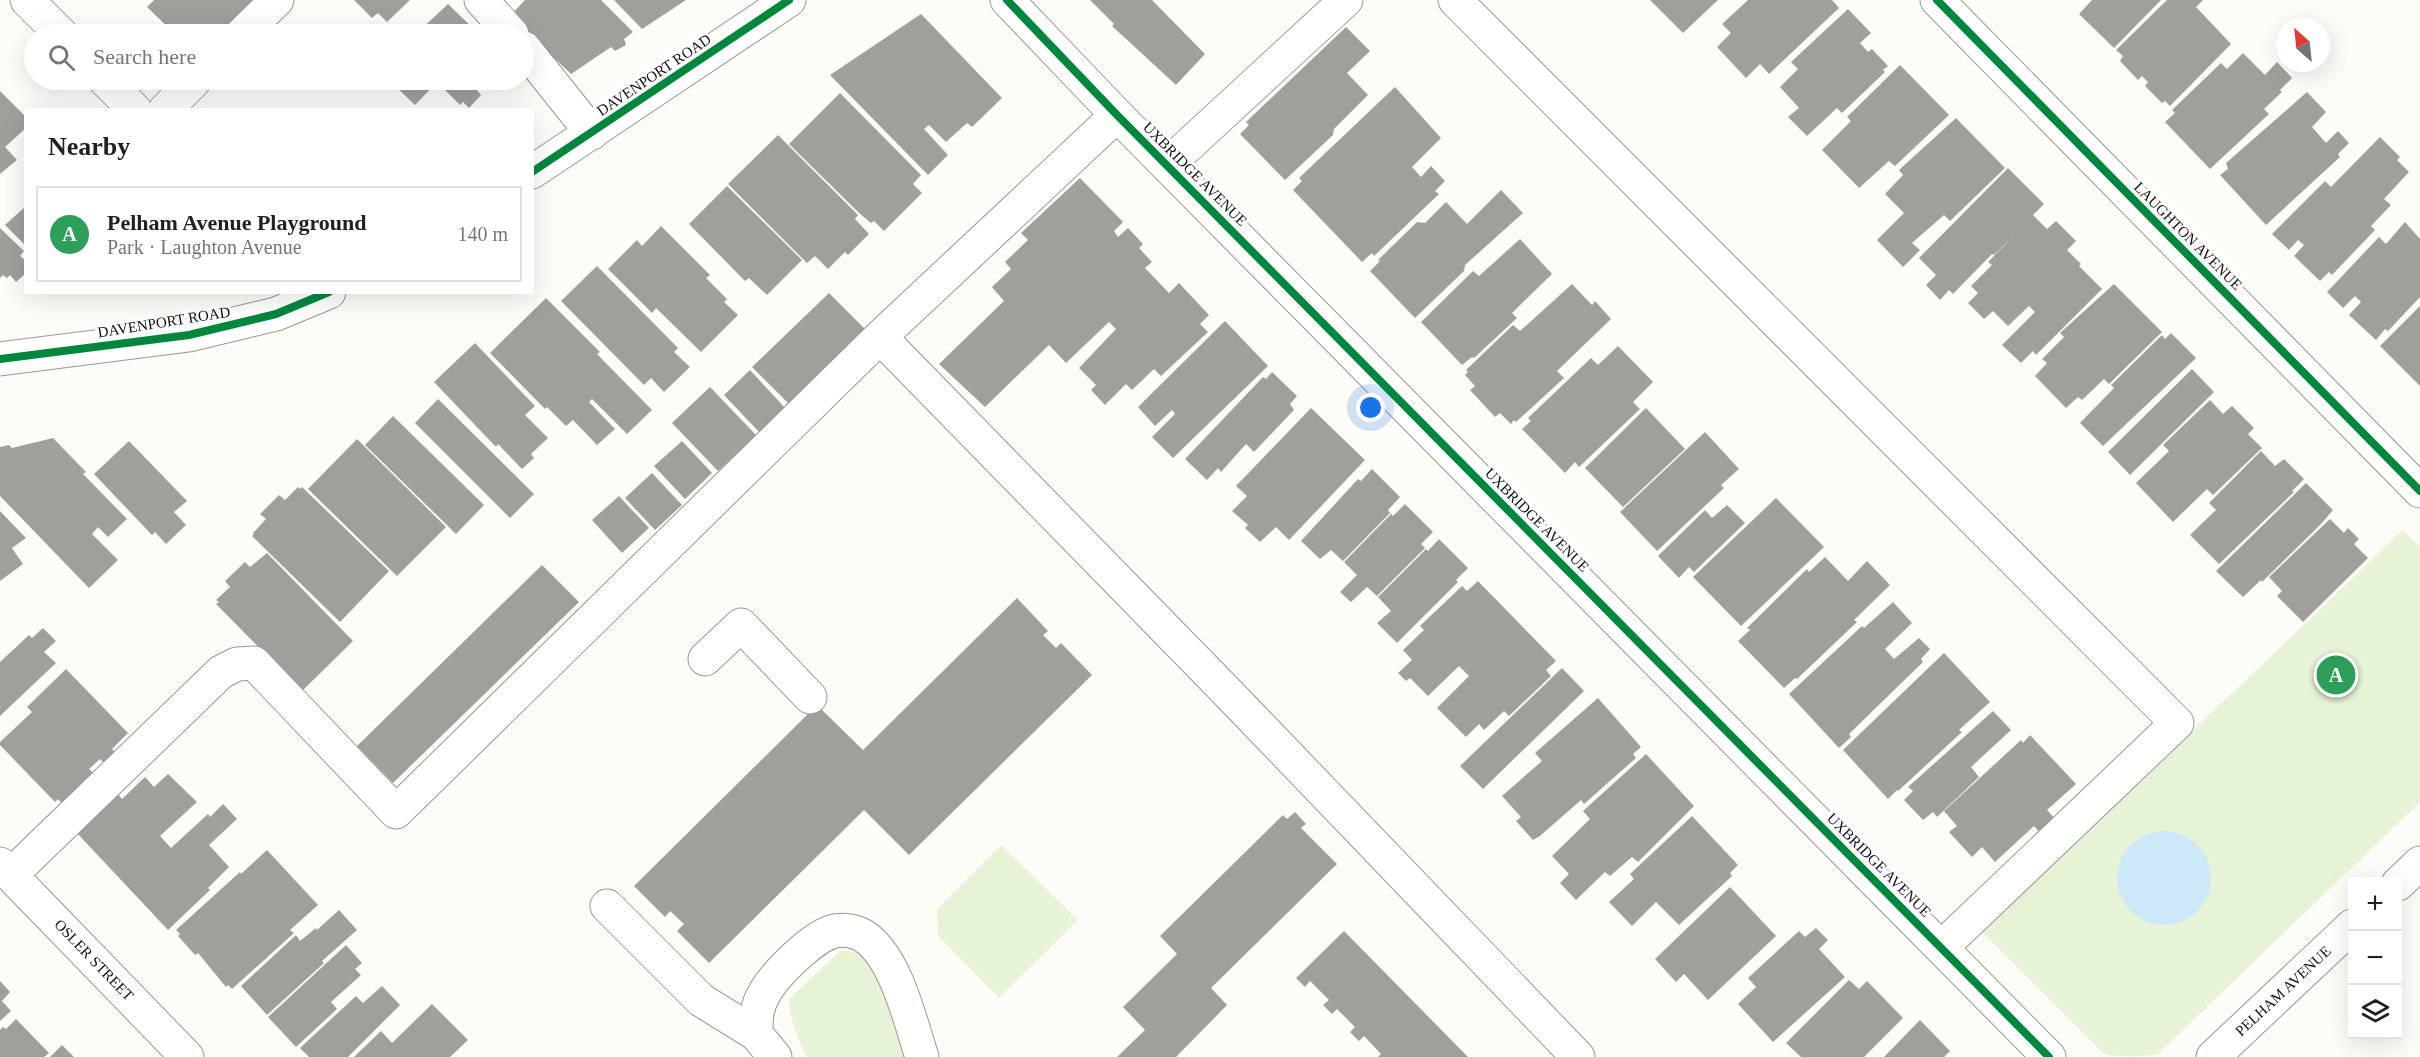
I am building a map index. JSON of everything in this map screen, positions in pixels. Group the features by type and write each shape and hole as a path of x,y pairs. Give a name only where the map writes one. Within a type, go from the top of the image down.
{"street":[{"path":"27,0 51,24"},
{"path":"252,24 277,0"},
{"path":"481,0 503,24"},
{"name":"DAVENPORT ROAD","path":"534,171 789,0"},
{"name":"UXBRIDGE AVENUE","path":"1007,0 1117,116 2049,1057"},
{"path":"1167,165 1346,0"},
{"path":"1455,0 2177,723 1942,947"},
{"name":"LAUGHTON AVENUE","path":"1936,0 2420,491"},
{"path":"534,60 592,133"},
{"path":"115,90 133,108"},
{"path":"167,108 185,90"},
{"path":"6,869 221,672 237,664 254,663 396,812 880,337 1117,116"},
{"name":"DAVENPORT ROAD","path":"0,359 189,335 271,303 318,294"},
{"path":"880,337 1222,686 1578,1057"},
{"path":"705,660 741,625 810,697"},
{"path":"2402,879 2420,863"},
{"name":"OSLER STREET","path":"6,869 187,1057"},
{"path":"607,906 701,1000 766,1046"},
{"path":"766,1046 758,1005 764,992 808,946 823,935 836,930 862,934 887,962 922,1057"},
{"name":"PELHAM AVENUE","path":"2213,1057 2348,930"}],"green space":[{"path":"2403,530 2420,547 2420,802 2158,1054 2116,1056 2104,1054 1982,932"},
{"path":"1001,845 1078,920 999,998 938,936 937,909"},
{"path":"840,951 858,954 876,974 889,1001 906,1057 807,1057 795,1029 789,999"}],"water":[{"path":"2164,831 2182,835 2197,845 2207,860 2211,878 2207,896 2197,911 2182,921 2164,925 2146,921 2131,911 2121,896 2117,878 2121,860 2131,845 2146,835"}],"building":[{"path":"154,0 264,0 239,24 165,24 147,7"},
{"path":"354,0 410,0 387,22 378,13 372,18"},
{"path":"525,0 601,0 633,32 624,39 626,45 615,51 611,47 571,74 534,39 534,24 518,24 510,16"},
{"path":"614,0 686,0 642,29"},
{"path":"1090,0 1152,0 1205,54 1176,85 1112,26 1114,24"},
{"path":"1650,0 1718,0 1683,33"},
{"path":"1748,0 1832,0 1839,8 1769,74 1760,64 1746,78 1717,47 1731,33 1722,24"},
{"path":"2092,0 2161,0 2114,48 2079,14"},
{"path":"2167,0 2203,0 2196,7 2231,44 2170,106 2165,101 2162,103 2145,86 2148,82 2142,76 2138,80 2120,61 2123,56 2116,50"},
{"path":"448,4 469,24 427,24"},
{"path":"1848,9 1871,33 1860,43 1868,52 1872,49 1888,66 1883,70 1885,72 1842,113 1837,108 1807,136 1788,117 1799,108 1780,87 1798,69 1791,62"},
{"path":"921,14 1002,98 972,127 967,123 946,142 929,125 924,129 948,155 928,175 830,75"},
{"path":"1346,27 1370,51 1347,73 1368,95 1334,129 1333,135 1285,180 1240,134 1249,125 1246,122"},
{"path":"2243,53 2265,75 2276,63 2276,72 2286,72 2292,78 2280,90 2282,92 2264,109 2269,114 2210,169 2165,122 2175,113 2172,110 2221,63 2227,69"},
{"path":"1900,65 1949,115 1895,166 1889,161 1859,188 1822,150 1851,121 1847,117"},
{"path":"1395,87 1441,138 1412,167 1421,177 1431,166 1445,181 1435,191 1439,194 1374,256 1372,253 1362,262 1293,190 1302,181 1299,178"},
{"path":"399,90 429,90 415,105"},
{"path":"445,90 477,90 481,95 469,108 463,102 460,105"},
{"path":"0,91 24,115 24,130 5,147 17,160 0,174"},
{"path":"2307,92 2326,112 2312,127 2326,143 2338,131 2349,143 2338,154 2340,157 2266,225 2220,175 2228,169 2226,163"},
{"path":"840,93 921,175 913,184 922,193 884,231 874,221 871,223 859,213 789,144"},
{"path":"1956,118 2005,168 1950,221 1944,215 1912,243 1920,250 1903,267 1877,240 1904,213 1885,194 1903,175 1899,170"},
{"path":"778,135 858,215 855,219 869,234 848,255 845,252 828,269 815,256 807,263 728,184"},
{"path":"2380,137 2400,157 2397,160 2409,172 2384,199 2391,205 2371,226 2375,230 2332,275 2329,272 2320,281 2294,256 2304,245 2298,240 2289,250 2272,234 2325,181 2331,187"},
{"path":"2008,168 2044,204 2033,215 2047,229 2056,221 2076,241 2067,250 2102,289 2036,355 2033,351 2021,363 2002,345 2035,312 2029,306 2008,326 1993,311 1984,319 1968,303 1978,293 1971,286 1992,265 1988,262 2016,233 1953,294 1949,290 1940,300 1926,285 1936,275 1919,258"},
{"path":"1080,178 1123,222 1114,231 1118,237 1128,228 1143,244 1139,248 1152,262 1145,268 1169,293 1179,283 1209,315 1200,324 1208,332 1161,376 1154,369 1132,390 1126,384 1105,405 1091,390 1096,385 1079,368 1116,329 1109,322 1066,363 1049,345 985,407 939,364 1004,301 992,287 1011,269 1005,262 1028,240 1021,233"},
{"path":"727,186 802,260 767,295 749,278 745,281 689,224"},
{"path":"1501,190 1523,213 1465,265 1464,271 1415,318 1370,271 1380,261 1378,260 1417,222 1425,223 1446,202 1467,224"},
{"path":"24,208 24,244 5,225"},
{"path":"2405,222 2420,239 2420,297 2388,331 2385,329 2376,340 2349,315 2361,302 2355,296 2343,308 2327,292 2379,237 2386,244"},
{"path":"661,226 710,275 706,278 727,299 724,302 738,315 701,352 656,308 652,313 608,269 637,240 642,246"},
{"path":"0,228 24,251 20,256 24,259 24,275 16,282 10,275 7,278 3,275 0,278"},
{"path":"1520,239 1552,274 1512,313 1517,318 1474,358 1472,357 1462,365 1421,322 1473,271 1479,276"},
{"path":"597,266 678,348 674,352 690,367 664,392 651,378 644,385 561,301"},
{"path":"1572,284 1592,305 1595,301 1611,319 1557,371 1564,378 1516,422 1514,420 1511,424 1500,413 1495,417 1470,390 1475,386 1465,375 1468,372 1466,370 1513,325 1520,331"},
{"path":"2114,284 2162,332 2109,384 2104,379 2082,400 2078,397 2066,408 2035,376 2047,363 2042,359 2064,337 2060,333"},
{"path":"829,293 869,333 792,407 752,367"},
{"path":"546,298 600,352 597,354 652,410 627,434 592,399 589,402 615,429 597,445 573,420 566,426 547,407 545,409 490,353"},
{"path":"2420,306 2420,386 2380,346"},
{"path":"1225,321 1268,366 1173,458 1152,437 1175,414 1172,410 1155,426 1138,407"},
{"path":"2171,333 2196,358 2103,446 2080,423 2114,388 2111,385 2162,335 2165,339"},
{"path":"475,343 535,406 525,415 548,438 531,454 534,458 522,469 498,444 496,447 434,382"},
{"path":"1618,346 1653,382 1633,402 1640,409 1579,467 1575,462 1565,473 1522,429 1531,421 1528,418 1591,358 1598,365"},
{"path":"2192,369 2214,392 2130,475 2108,452"},
{"path":"750,370 787,410 761,434 724,395"},
{"path":"1272,372 1297,396 1290,404 1294,410 1254,452 1246,444 1221,472 1218,468 1207,480 1185,459 1263,377 1266,379"},
{"path":"710,387 756,435 718,471 672,423"},
{"path":"438,399 534,494 510,518 415,423"},
{"path":"2210,400 2223,414 2232,406 2254,428 2248,434 2262,448 2213,495 2207,489 2173,522 2136,483 2169,451 2163,445"},
{"path":"1311,408 1365,460 1289,540 1276,527 1260,542 1245,528 1248,525 1232,511 1247,496 1236,486"},
{"path":"1646,408 1685,449 1623,507 1585,468"},
{"path":"393,416 484,505 456,534 365,445"},
{"path":"1705,432 1739,469 1721,485 1724,488 1657,551 1620,512"},
{"path":"53,438 86,472 83,474 127,519 108,537 98,527 92,534 118,560 89,588 0,496 0,447 9,445 12,448"},
{"path":"357,439 446,527 397,576 308,489"},
{"path":"129,441 187,501 174,512 186,525 166,544 155,532 152,535 94,474"},
{"path":"682,441 712,473 685,499 654,466"},
{"path":"2261,451 2275,466 2284,459 2304,479 2292,491 2294,492 2219,564 2190,535 2216,510 2209,503"},
{"path":"1372,469 1400,497 1388,510 1390,513 1343,561 1331,550 1320,559 1301,541 1358,479 1361,481"},
{"path":"652,473 682,505 655,530 625,498"},
{"path":"2306,483 2333,510 2262,582 2261,580 2243,597 2216,571"},
{"path":"298,487 300,489 302,487 389,571 340,622 252,536 266,519 260,514 279,495 285,500"},
{"path":"619,496 649,528 622,553 592,520"},
{"path":"1776,498 1824,547 1741,626 1693,577"},
{"path":"1405,504 1433,532 1421,544 1425,548 1377,596 1367,587 1351,602 1340,592 1357,575 1344,562 1391,514 1393,516"},
{"path":"1727,505 1745,523 1694,572 1689,567 1679,578 1658,556 1705,510 1712,518"},
{"path":"0,511 26,538 12,548 23,564 0,581"},
{"path":"2330,519 2344,533 2348,528 2359,539 2354,544 2368,558 2303,622 2277,596 2282,591 2269,577"},
{"path":"1439,539 1468,568 1456,580 1458,582 1397,643 1377,623 1391,611 1378,597"},
{"path":"267,553 353,641 302,691 216,604 219,602 216,600 230,587 225,581 245,562 250,567"},
{"path":"1825,557 1848,581 1867,561 1890,585 1854,620 1857,622 1797,679 1795,678 1784,688 1738,641 1750,630 1747,628 1807,569 1809,572"},
{"path":"542,565 579,602 393,783 357,746"},
{"path":"1478,581 1556,661 1546,670 1551,676 1509,716 1504,711 1484,730 1479,724 1466,737 1437,708 1469,676 1459,666 1428,696 1410,678 1406,681 1398,673 1412,660 1403,650 1424,630 1420,626 1462,586 1467,591"},
{"path":"1017,598 1048,631 1043,635 1056,648 1061,643 1092,675 909,855 864,810 709,963 677,931 684,924 670,911 665,917 634,886 817,705 863,750"},
{"path":"1893,602 1912,623 1885,649 1894,659 1919,638 1930,649 1921,659 1923,662 1849,734 1851,737 1839,748 1789,694 1862,626 1864,628"},
{"path":"43,628 56,641 44,652 56,663 0,716 0,662 29,635 32,638"},
{"path":"1944,653 1990,702 1959,730 1962,732 1888,799 1843,750"},
{"path":"1562,668 1584,691 1483,789 1460,766"},
{"path":"66,669 128,733 112,749 115,752 104,763 100,759 89,769 97,776 65,807 58,799 55,802 0,745 0,742 32,712 27,707"},
{"path":"1598,698 1641,747 1633,754 1636,758 1584,804 1581,800 1533,840 1516,821 1521,817 1502,796 1542,761 1535,753"},
{"path":"1993,711 2011,730 1971,767 1979,777 1937,817 1933,812 1923,820 1904,800 1913,791 1908,787"},
{"path":"2030,735 2076,784 2047,810 2059,823 2044,837 2034,826 1995,862 1982,847 1972,857 1949,832 1957,826 1944,811 2021,740 2023,743"},
{"path":"1646,754 1694,806 1638,862 1632,857 1610,876 1605,872 1576,900 1560,883 1569,874 1552,856 1590,819 1583,811"},
{"path":"168,774 197,802 160,836 171,848 208,814 210,817 223,804 237,819 209,845 229,867 208,888 210,890 168,930 76,832 117,793 122,799 145,777 154,787"},
{"path":"1295,812 1306,824 1301,828 1337,864 1211,988 1227,1005 1176,1057 1117,1057 1145,1030 1123,1007 1177,954 1160,936 1283,815 1287,819"},
{"path":"1692,816 1738,865 1730,873 1732,876 1679,925 1656,902 1632,926 1609,902 1634,879 1630,874"},
{"path":"267,850 318,905 290,930 294,933 232,989 228,985 226,987 198,953 195,955 178,936 180,934 176,930"},
{"path":"1730,887 1776,936 1708,1000 1684,974 1676,982 1655,959"},
{"path":"339,910 357,930 267,1015 241,986 296,935 300,941 316,928 317,930"},
{"path":"1816,928 1828,940 1819,949 1845,977 1773,1042 1738,1004 1756,987 1748,978 1799,931 1805,937"},
{"path":"1344,931 1468,1057 1378,1057 1381,1054 1364,1036 1359,1041 1350,1032 1355,1027 1337,1009 1332,1014 1323,1005 1329,1000 1310,981 1305,987 1296,978"},
{"path":"346,945 362,963 355,969 361,975 331,1002 337,1009 296,1047 268,1017"},
{"path":"1849,980 1859,989 1867,981 1903,1018 1864,1057 1801,1057 1786,1043"},
{"path":"0,981 10,992 2,1001 11,1011 0,1021"},
{"path":"382,986 400,1005 348,1057 309,1057 300,1048 356,996 363,1003"},
{"path":"432,1004 468,1040 450,1057 354,1057 381,1031 392,1043"},
{"path":"16,1019 49,1053 44,1057 0,1057 0,1030 3,1027 6,1029"},
{"path":"1920,1020 1950,1051 1944,1057 1884,1057"},
{"path":"62,1045 74,1057 50,1057"}],"cycle path":[{"path":"534,171 789,0"},
{"path":"1007,0 1117,115 2049,1057"},
{"path":"1937,0 2420,491"},
{"path":"0,359 189,335 276,314 324,294"}],"place":[{"name":"Pelham Avenue Playground","path":"2336,675"}]}
